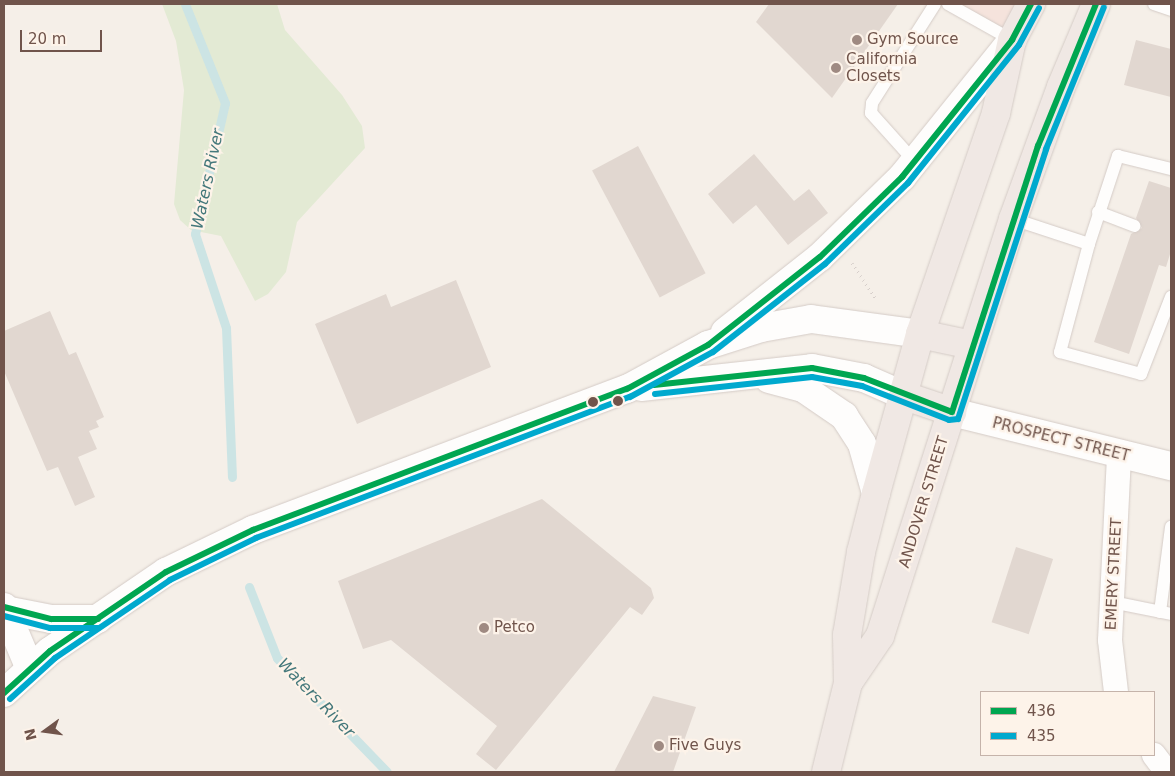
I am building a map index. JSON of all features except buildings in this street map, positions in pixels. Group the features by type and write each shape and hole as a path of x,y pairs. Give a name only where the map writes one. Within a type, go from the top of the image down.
{"highway":[{"name":"ANDOVER STREET","path":"826,772 848,683 847,635 861,552 876,493 905,396 920,334 996,113 1012,40 1031,4"},
{"name":"ANDOVER STREET","path":"848,683 880,636 1013,219 1061,87 1096,4"},
{"path":"920,334 972,345"},
{"path":"905,396 952,412"}],"main road":[{"path":"4,693 30,669 98,618 166,572 253,530 627,389 708,345 820,257 915,162 1012,40"},
{"path":"708,345 761,328 811,319 920,334"},
{"path":"627,389 812,368 864,378 905,396"},
{"path":"751,374 803,388 844,416 862,444 876,493"},
{"name":"PROSPECT STREET","path":"952,412 1120,455 1171,466"},
{"path":"4,609 50,619 98,618"},
{"path":"4,609 30,669"}],"street":[{"name":"EMERY STREET","path":"1116,691 1111,670 1112,602 1120,455"},
{"path":"1155,756 1167,772"}],"lane":[{"path":"915,162 871,113 872,103 934,4"},
{"path":"948,4 1012,40"},
{"path":"1154,4 1171,10"},
{"path":"1171,169 1118,156 1088,244 1060,352 1141,374 1171,297"},
{"path":"1098,212 1134,226"},
{"path":"1013,219 1088,244"},
{"path":"1112,602 1166,613 1171,527"}],"path":[{"path":"845,256 881,301"}],"shaded area":[{"path":"960,4 1029,4 1012,40"}],"green space":[{"path":"162,4 277,4 285,30 342,95 362,126 365,148 297,222 286,272 268,294 255,301 221,236 191,230 180,220 174,204 184,90 176,41"}],"waterway":[{"name":"Waters River","path":"185,4 225,103 195,234 226,328 232,477"},
{"name":"Waters River","path":"249,587 277,658 387,772"}],"transit line":[{"name":"436","path":"4,693 50,651 166,572 253,530 627,389 708,345 820,257 902,177 1012,40 1031,4"},
{"name":"436","path":"654,385 812,368 864,378 952,412 1038,146 1096,4"},
{"name":"435","path":"655,394 812,377 862,386 949,420 958,419 1046,149 1104,7"},
{"name":"435","path":"10,699 55,658 170,580 256,538 630,397 713,352 825,264 908,183 1019,45 1039,8"},
{"name":"436","path":"4,607 51,619 98,619"},
{"name":"435","path":"4,616 50,628 98,628"}],"place":[{"name":"Gym Source","path":"857,40"},
{"name":"California Closets","path":"836,68"},
{"name":"Petco","path":"484,628"},
{"name":"Five Guys","path":"659,746"}]}
